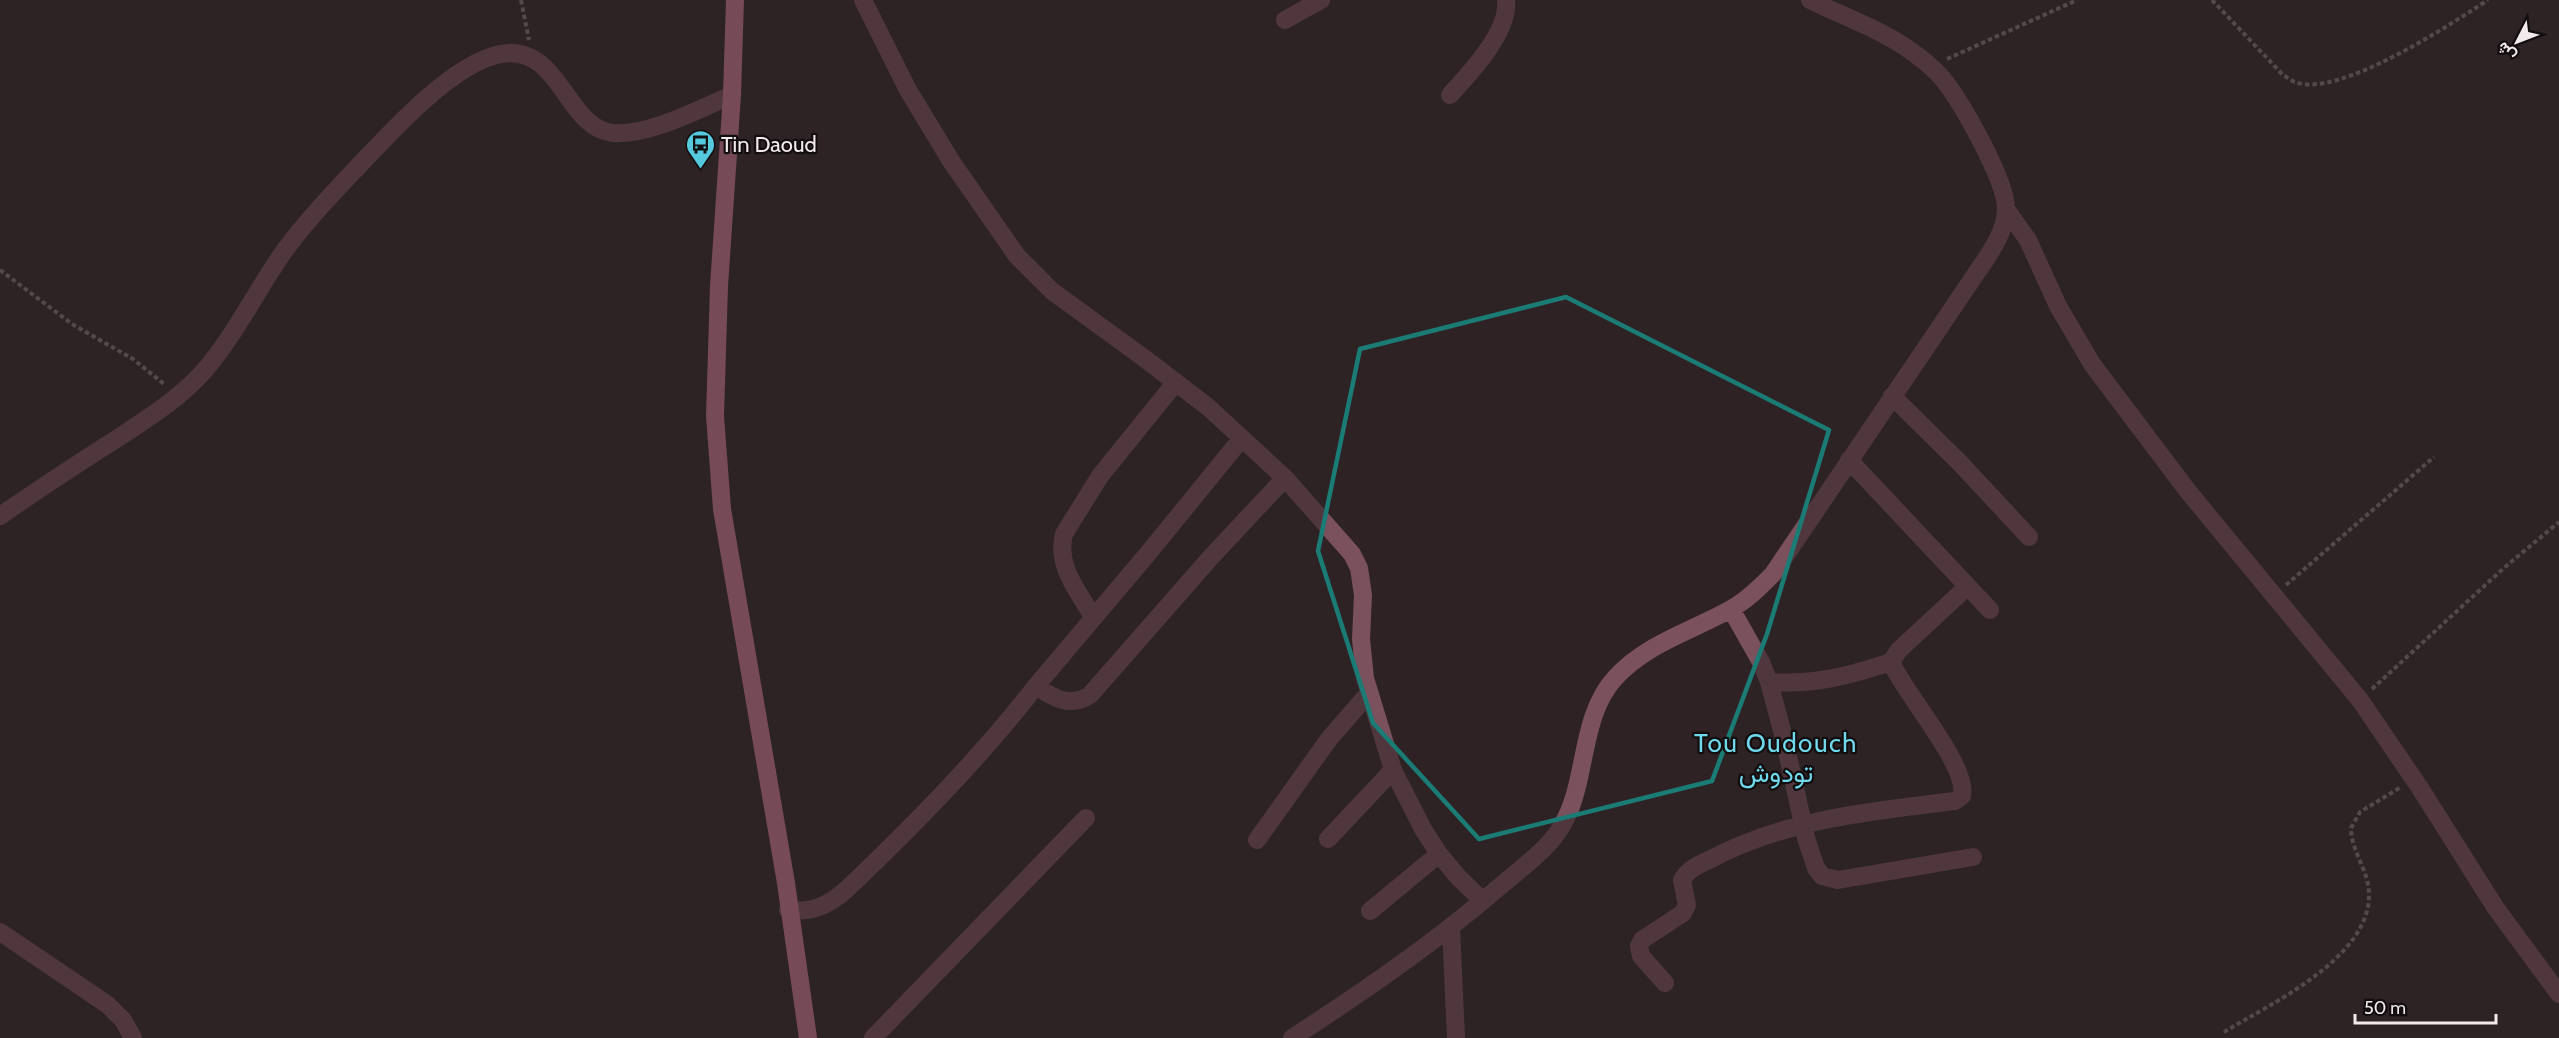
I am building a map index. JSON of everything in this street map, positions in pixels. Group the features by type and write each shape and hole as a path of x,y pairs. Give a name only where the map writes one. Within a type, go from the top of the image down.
{"main road":[{"path":"735,0 732,95 719,286 716,416 719,468 722,509 786,883 788,910 808,1038"}],"street":[{"path":"863,0 908,90 963,178 1017,256 1052,291 1176,382 1242,438 1285,477 1338,535 1352,554 1359,568 1363,595 1361,639 1365,678 1393,770 1423,829 1439,854 1483,902"},
{"path":"1285,20 1321,0"},
{"path":"1450,94 1492,42 1506,14 1506,0"},
{"path":"1292,1038 1397,969 1483,902 1541,852 1566,818 1592,722 1600,701 1614,679 1645,653 1731,609 1757,591 1773,574 1987,257 2003,225 2006,209 2002,189 1977,135 1943,79 1910,50 1810,0"},
{"path":"0,516 149,417 192,384 218,354 284,252 317,209 385,137 443,86 475,64 501,54 514,52 530,56 559,85 587,120 594,126 612,133 643,129 732,95"},
{"path":"2006,209 2028,240 2058,306 2092,364 2187,490 2360,700 2415,780 2496,907 2559,994"},
{"path":"1093,617 1065,567 1061,545 1064,534 1100,476 1176,382"},
{"path":"1892,396 2030,537"},
{"path":"788,910 803,911 821,907 847,889 960,777 997,737 1036,686 1242,438"},
{"path":"1849,460 1990,610"},
{"path":"1036,686 1052,697 1068,702 1083,700 1090,696 1211,557 1285,477"},
{"path":"1769,682 1792,684 1830,681 1891,662 1899,650 1967,587"},
{"path":"1731,609 1761,662 1769,682 1803,824 1816,868 1822,876 1833,880 1973,857"},
{"path":"1665,983 1641,956 1638,948 1642,940 1683,913 1687,904 1682,883 1683,877 1694,868 1719,854 1757,838 1803,824 1876,811 1955,801 1962,796 1963,789 1953,763 1891,662"},
{"path":"1257,840 1329,739 1369,693"},
{"path":"1328,839 1393,770"},
{"path":"873,1038 1086,818"},
{"path":"1370,912 1439,854"},
{"path":"1450,928 1456,1038"},
{"path":"0,932 108,1005 123,1020 134,1038"}],"path":[{"path":"521,0 530,56"},
{"path":"1930,67 2077,0"},
{"path":"2212,0 2283,75 2295,82 2309,84 2343,79 2365,70 2488,0"},
{"path":"0,270 72,324 133,359 178,395"},
{"path":"2274,595 2434,457"},
{"path":"2360,700 2505,567 2559,522"},
{"path":"2224,1032 2321,971 2351,945 2363,924 2369,898 2369,887 2351,833 2352,824 2360,812 2371,804 2415,780"}],"highlighted area":[{"path":"1566,297 1829,430 1767,634 1712,781 1479,839 1373,723 1318,551 1360,349"}],"place":[{"name":"Tin Daoud","path":"700,170"}],"district":[{"name":"Tou Oudouch تودوش","path":"1776,758"}]}
